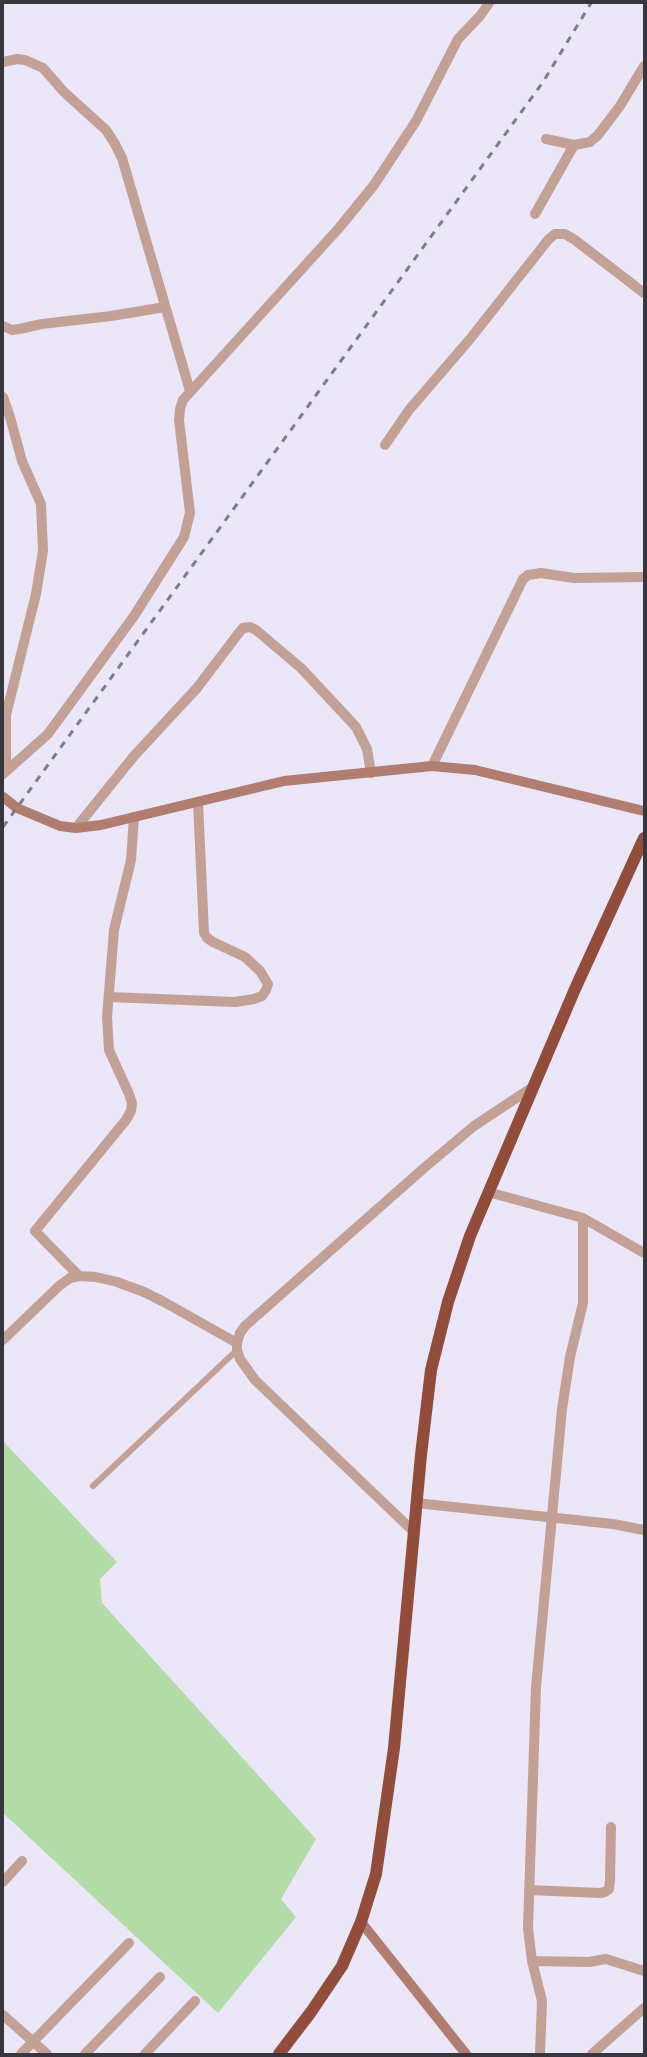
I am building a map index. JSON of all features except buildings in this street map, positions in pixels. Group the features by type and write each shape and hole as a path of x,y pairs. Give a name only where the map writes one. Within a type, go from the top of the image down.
{"highway":[{"path":"279,2054 311,2012 342,1966 361,1922 376,1874 395,1740 416,1504 431,1370 448,1302 470,1236 488,1192 575,989 644,838"}],"street":[{"path":"5,773 48,734 134,616 184,537 190,514 179,420 180,409 190,391 339,228 374,185 416,122 458,39 480,16 489,3"},
{"path":"3,62 17,58 43,68 64,92 106,130 122,158 190,391"},
{"path":"546,139 574,145 590,142 598,135 620,106 644,66"},
{"path":"535,214 574,145"},
{"path":"385,445 409,410 470,339 548,240 555,234 564,234 575,240 644,293"},
{"path":"3,326 12,330 42,324 111,316 165,307"},
{"path":"3,397 22,461 41,504 43,538 42,564 36,594 6,715 5,773"},
{"path":"432,766 523,579 528,575 541,573 574,578 644,577"},
{"path":"76,828 134,756 197,688 243,628 250,627 256,630 291,658 356,727 367,749 371,772"},
{"path":"3,797 17,808 60,826 76,828 102,825 284,782 432,766 475,770 644,812"},
{"path":"109,997 235,1002 262,996 266,990 268,984 265,978 250,961 237,952 213,942 207,938 204,933 198,802"},
{"path":"79,1276 35,1231 126,1120 131,1111 132,1103 110,1050 107,1035 114,930 132,860 134,817"},
{"path":"414,1532 255,1380 245,1368 237,1347 240,1334 245,1326 424,1168 479,1122 533,1087"},
{"path":"488,1192 583,1218 644,1253"},
{"path":"540,2054 542,2001 532,1961 528,1928 536,1687 562,1409 570,1357 583,1303 583,1218"},
{"path":"3,1340 59,1286 70,1278 79,1276 96,1277 117,1282 144,1292 164,1302 237,1347"},
{"path":"416,1504 613,1524 644,1530"},
{"path":"529,1890 600,1893 609,1889 611,1827"},
{"path":"3,1882 22,1861"},
{"path":"361,1922 466,2054"},
{"path":"21,2054 129,1943"},
{"path":"532,1961 589,1962 606,1959 644,1971"},
{"path":"85,2054 160,1977"},
{"path":"145,2054 195,2001"},
{"path":"592,2054 644,2008"},
{"path":"3,2015 47,2054"}],"lane":[{"path":"93,1486 237,1347"}],"green space":[{"path":"3,1441 117,1562 100,1579 102,1603 316,1839 281,1899 296,1917 218,2013 3,1813"}],"railway":[{"path":"3,827 543,82 591,3"}]}
